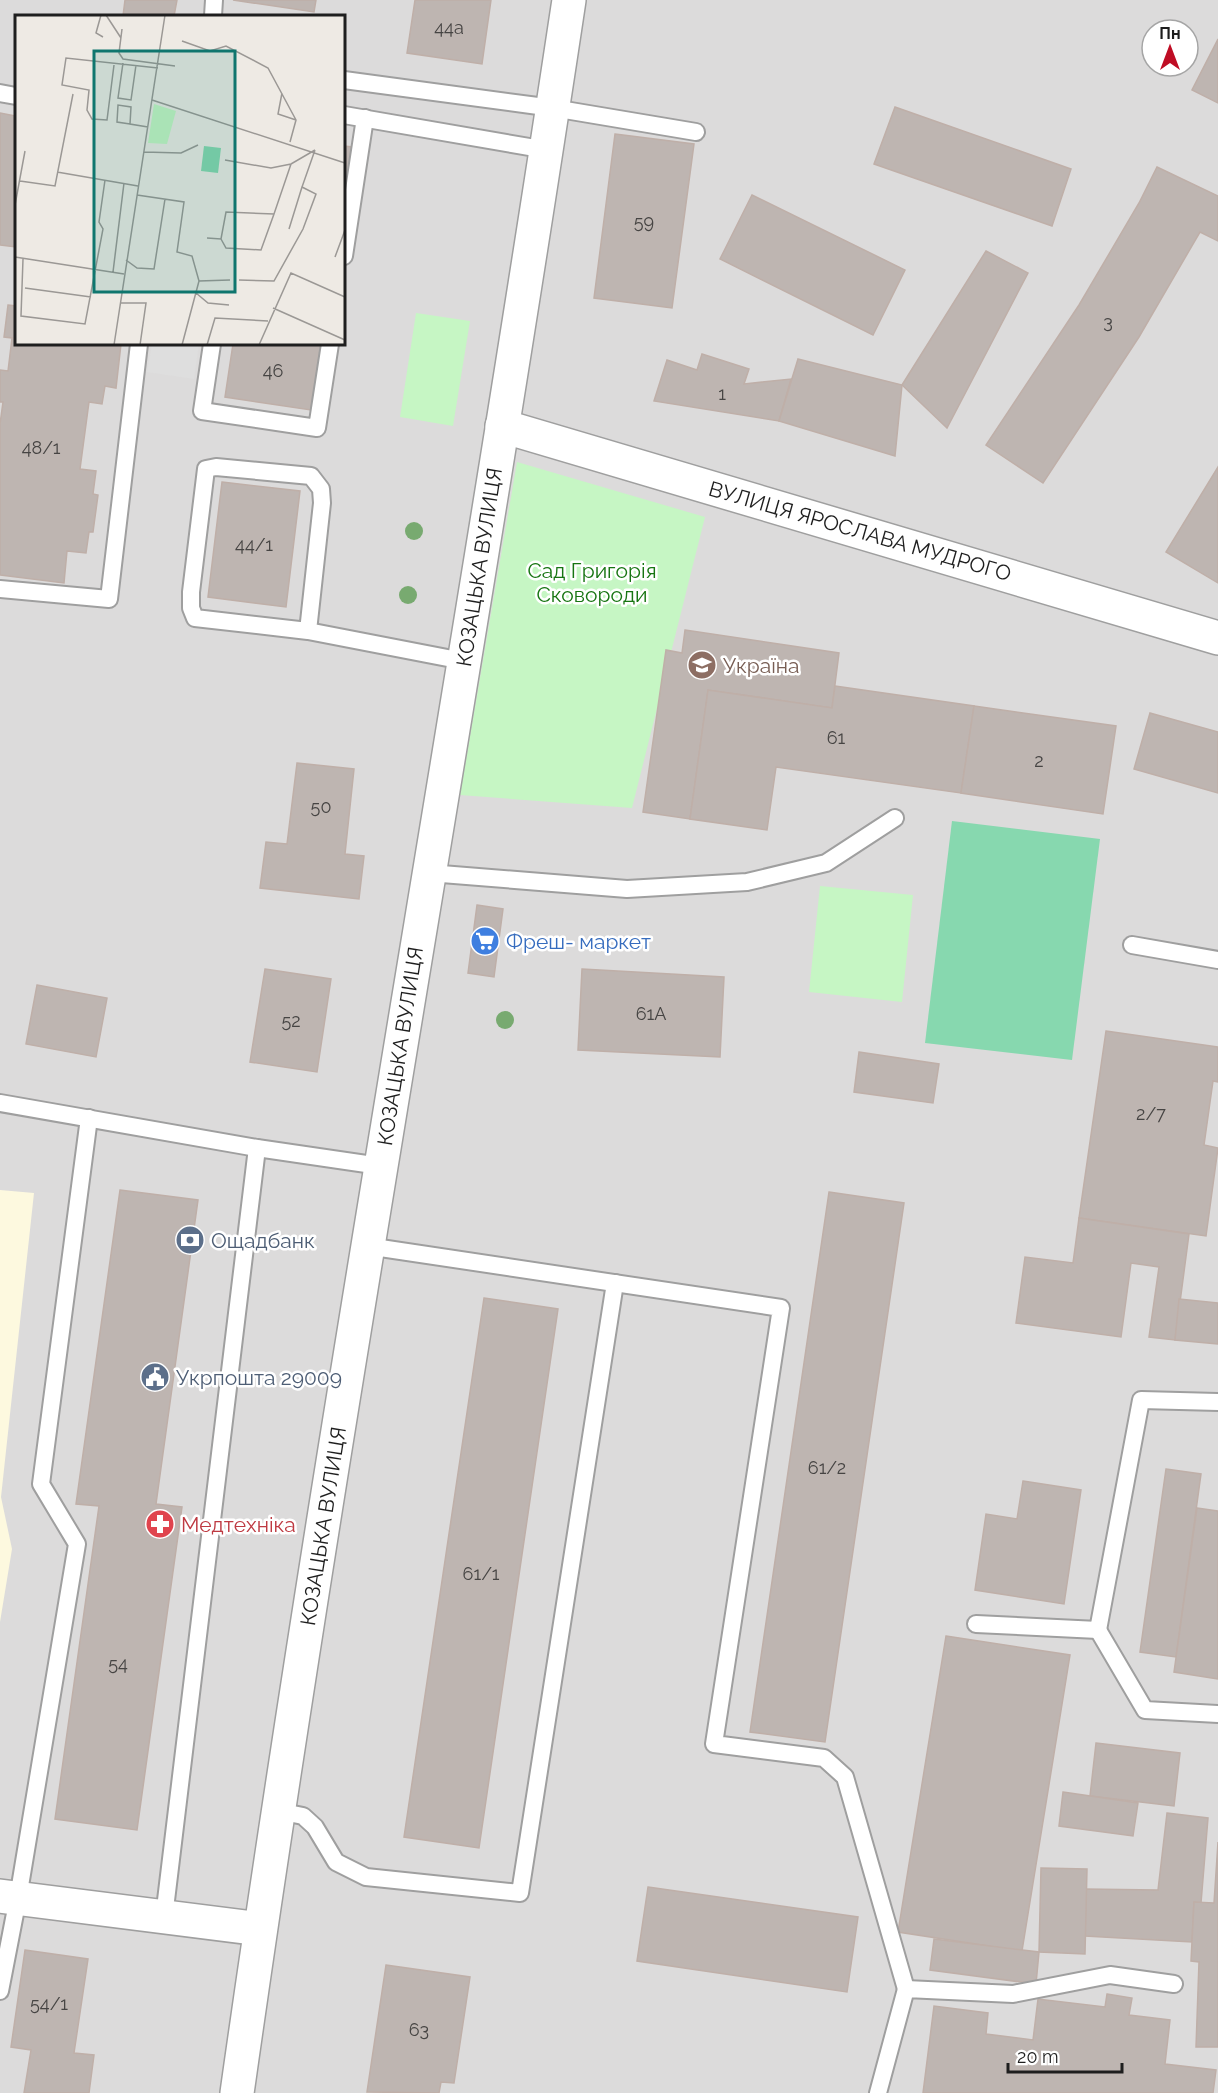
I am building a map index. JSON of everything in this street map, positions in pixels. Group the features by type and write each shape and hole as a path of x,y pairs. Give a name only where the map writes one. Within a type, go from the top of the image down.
{"street":[{"name":"КОЗАЦЬКА ВУЛИЦЯ","path":"237,2093 278,1811 380,1166 547,150 569,0"},
{"name":"ВУЛИЦЯ ЯРОСЛАВА МУДРОГО","path":"502,426 1218,638"},
{"path":"9,1897 260,1929"}],"lane":[{"path":"213,15 214,0"},
{"path":"345,80 553,108 696,132"},
{"path":"0,93 15,96"},
{"path":"345,115 547,150"},
{"path":"345,249 365,118"},
{"path":"0,589 109,599 138,345"},
{"path":"212,345 202,411 317,428 330,345"},
{"path":"308,631 322,503 321,489 311,477 216,467 206,470 192,592 191,608 195,618 308,631 463,661"},
{"path":"429,873 627,889 747,882 826,863 895,818"},
{"path":"1132,945 1218,960"},
{"path":"0,1103 258,1148 380,1166"},
{"path":"0,1991 9,1897 76,1544 41,1484 89,1118"},
{"path":"164,1917 258,1148"},
{"path":"368,1246 781,1308 714,1744 824,1758 845,1778 906,1989 878,2093"},
{"path":"278,1811 303,1816 315,1827 336,1862 366,1877 520,1893 615,1283"},
{"path":"1218,1402 1141,1400 1098,1630 1144,1710 1218,1714"},
{"path":"976,1623 1098,1630"},
{"path":"906,1989 1013,1994 1110,1975 1174,1984"}],"shaded area":[{"path":"0,0 1218,0 1218,2093 0,2093"},
{"path":"152,345 199,345 194,379 147,372"},
{"path":"0,1190 34,1193 1,1497 12,1549 0,1622"}],"green space":[{"path":"416,313 470,321 453,426 400,417"},
{"name":"Сад Григорія Сковороди","path":"517,462 705,517 632,808 460,795"},
{"path":"952,821 1100,839 1072,1060 925,1043"},
{"path":"820,886 913,895 902,1002 809,992"}],"building":[{"path":"125,0 177,0 174,15 123,15"},
{"path":"233,0 316,0 314,12"},
{"path":"415,0 491,0 482,64 407,53"},
{"path":"1218,39 1218,103 1192,90"},
{"path":"895,107 1071,169 1052,226 874,164"},
{"path":"0,113 15,116 15,247 0,245"},
{"path":"615,134 694,144 672,308 594,298"},
{"path":"345,146 352,147 345,193"},
{"path":"1157,167 1218,196 1218,241 1200,232 1139,337 1043,483 986,445 1079,305 1139,203"},
{"path":"752,195 905,270 873,335 720,259"},
{"path":"986,251 1028,273 947,428 902,385"},
{"path":"8,305 15,306 15,345 121,345 116,388 105,386 102,404 89,402 80,469 96,471 93,494 98,495 93,532 89,532 86,553 67,551 64,583 0,575 0,424 3,402 0,402 0,370 8,371 12,338 4,337"},
{"path":"233,345 321,345 311,410 225,397"},
{"path":"702,354 749,369 744,384 791,379 779,421 654,401 667,360 697,370"},
{"path":"798,359 902,385 895,456 779,421"},
{"path":"1218,467 1218,583 1166,552"},
{"path":"222,482 300,491 286,607 208,597"},
{"path":"685,630 839,653 832,708 708,690 690,819 643,812 666,650 682,653"},
{"path":"835,686 974,706 961,793 776,767 767,830 690,819 708,690 832,708"},
{"path":"974,706 1116,726 1103,814 961,793"},
{"path":"1150,713 1218,732 1218,793 1134,769"},
{"path":"297,763 354,769 345,854 364,856 359,899 260,888 266,842 287,844"},
{"path":"477,905 503,909 494,977 468,973"},
{"path":"265,969 331,979 317,1072 250,1062"},
{"path":"582,969 724,977 720,1057 578,1050"},
{"path":"37,985 107,998 96,1057 26,1044"},
{"path":"1106,1031 1218,1047 1218,1082 1213,1081 1204,1145 1218,1148 1206,1236 1079,1218"},
{"path":"859,1052 939,1064 933,1103 854,1092"},
{"path":"120,1190 198,1200 156,1504 182,1507 137,1830 55,1819 99,1506 76,1504"},
{"path":"829,1192 904,1203 825,1742 750,1732"},
{"path":"1079,1218 1189,1234 1175,1340 1149,1337 1159,1267 1131,1263 1121,1337 1016,1323 1025,1257 1073,1263"},
{"path":"484,1298 558,1309 479,1848 404,1837"},
{"path":"1179,1299 1218,1303 1218,1344 1175,1340"},
{"path":"1166,1469 1201,1474 1176,1657 1140,1652"},
{"path":"1023,1481 1081,1490 1064,1604 975,1590 986,1514 1017,1519"},
{"path":"1197,1508 1218,1511 1218,1679 1174,1672"},
{"path":"946,1636 1070,1655 1022,1951 898,1932"},
{"path":"1096,1743 1180,1753 1174,1806 1090,1796"},
{"path":"1063,1792 1138,1803 1133,1836 1059,1826"},
{"path":"1167,1813 1208,1818 1201,1903 1194,1902 1192,1942 1085,1936 1086,1889 1158,1890"},
{"path":"1218,1842 1218,2047 1196,2047 1199,1962 1191,1961 1194,1902 1214,1903"},
{"path":"1041,1868 1087,1869 1085,1954 1039,1952"},
{"path":"648,1887 858,1917 847,1992 637,1961"},
{"path":"934,1939 1039,1952 1036,1984 930,1970"},
{"path":"25,1950 88,1959 74,2053 94,2055 89,2093 24,2093 31,2050 11,2047"},
{"path":"386,1965 470,1977 454,2083 441,2082 439,2093 367,2092"},
{"path":"1107,1994 1132,1998 1129,2015 1170,2020 1165,2064 1216,2070 1213,2093 923,2093 934,2006 988,2013 986,2034 1033,2040 1038,1999 1105,2007"}],"place":[{"name":"Україна","path":"702,665"},
{"name":"Фреш- маркет","path":"485,941"},
{"name":"Ощадбанк","path":"190,1240"},
{"name":"Укрпошта 29009","path":"155,1377"},
{"name":"Медтехніка","path":"160,1524"}]}
